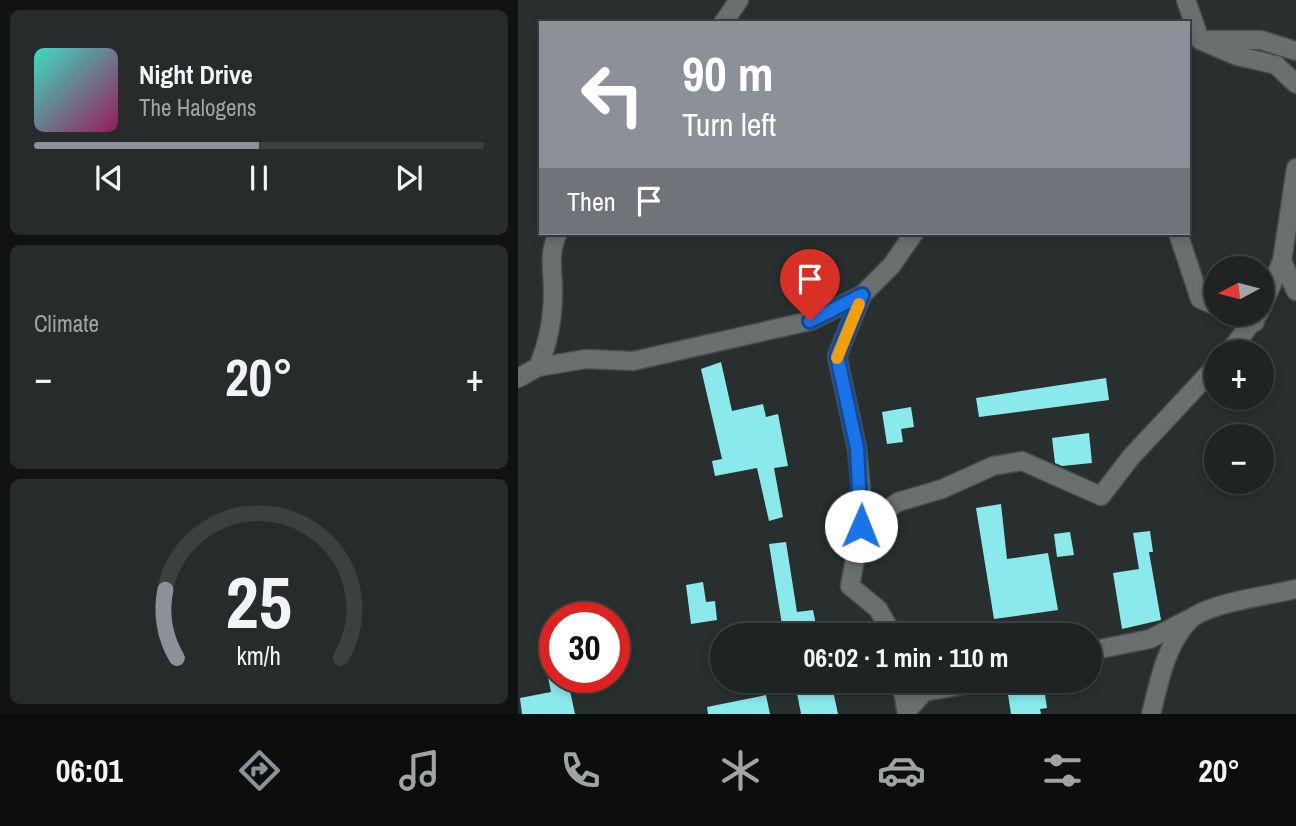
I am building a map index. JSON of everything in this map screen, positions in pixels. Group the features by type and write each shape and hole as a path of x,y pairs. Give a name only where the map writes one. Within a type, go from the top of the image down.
{"street":[{"path":"724,21 739,0"},
{"path":"1186,0 1200,40 1237,56 1276,65 1296,84"},
{"path":"1200,40 1261,40 1296,51"},
{"path":"1274,279 1282,261 1296,168"},
{"path":"538,367 546,347 553,294 550,251 557,235"},
{"path":"518,378 538,367 586,359 633,361 725,338 774,331 837,310 862,295 892,265 914,235"},
{"path":"1179,235 1200,299 1204,301"},
{"path":"1282,261 1296,291"},
{"path":"862,295 837,356 857,448 861,526 850,586 878,609 886,623"},
{"path":"1238,340 1250,326"},
{"path":"861,526 898,502 942,489 993,466 1022,461 1101,496 1131,457 1204,379"},
{"path":"1102,649 1150,639 1223,605 1296,589"},
{"path":"1151,714 1166,655 1191,618"},
{"path":"903,693 907,713"},
{"path":"907,713 924,693"}],"building":[{"path":"721,362 732,411 763,404 766,417 778,414 788,466 774,468 783,517 769,521 757,468 715,476 712,461 722,459 701,369"},
{"path":"1106,378 1109,400 979,417 976,398"},
{"path":"911,407 914,427 901,429 903,442 887,444 882,412"},
{"path":"1089,433 1092,463 1062,466 1055,463 1052,438"},
{"path":"1001,504 1007,559 1048,553 1058,610 994,619 976,508"},
{"path":"1150,531 1153,552 1149,552 1161,620 1122,629 1113,573 1139,569 1133,533"},
{"path":"1070,532 1074,555 1057,557 1054,534"},
{"path":"786,542 797,612 813,610 816,623 782,623 769,544"},
{"path":"703,582 706,602 715,601 717,620 691,624 686,585"},
{"path":"546,693 570,693 575,714 522,714 520,698"},
{"path":"797,693 834,693 838,714 801,714"},
{"path":"1008,693 1045,693 1047,708 1040,709 1041,714 1011,714"},
{"path":"766,695 770,714 708,714 707,707"}],"slow traffic":[{"path":"837,358 859,304"}],"route":[{"path":"810,321 837,310 862,295 850,330 837,356 857,448 861,526"}]}
